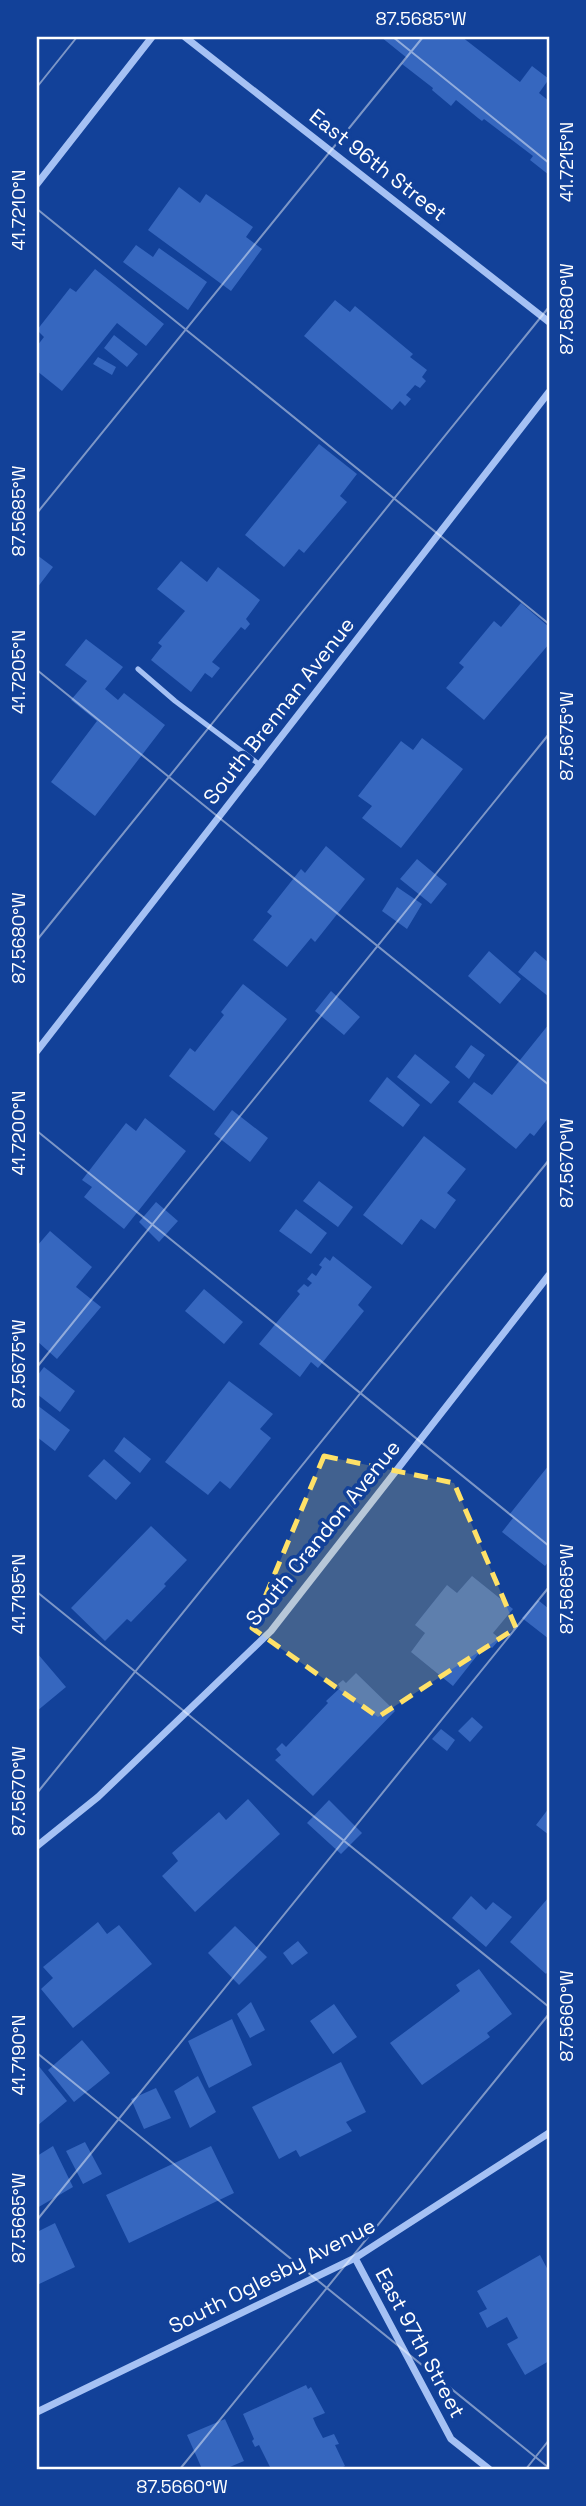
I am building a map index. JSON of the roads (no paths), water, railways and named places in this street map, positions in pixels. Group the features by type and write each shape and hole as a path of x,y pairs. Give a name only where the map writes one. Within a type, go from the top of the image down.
{"street":[{"path":"37,184 152,37"},
{"name":"East 96th Street","path":"185,37 549,322"},
{"name":"South Brennan Avenue","path":"37,1051 549,392"},
{"name":"South Crandon Avenue","path":"37,1846 98,1797 271,1631 549,1275"},
{"name":"South Oglesby Avenue","path":"37,2412 355,2258 549,2133"},
{"name":"East 97th Street","path":"355,2258 451,2439 489,2469"}],"lane":[{"path":"138,669 175,701 260,765"}]}
